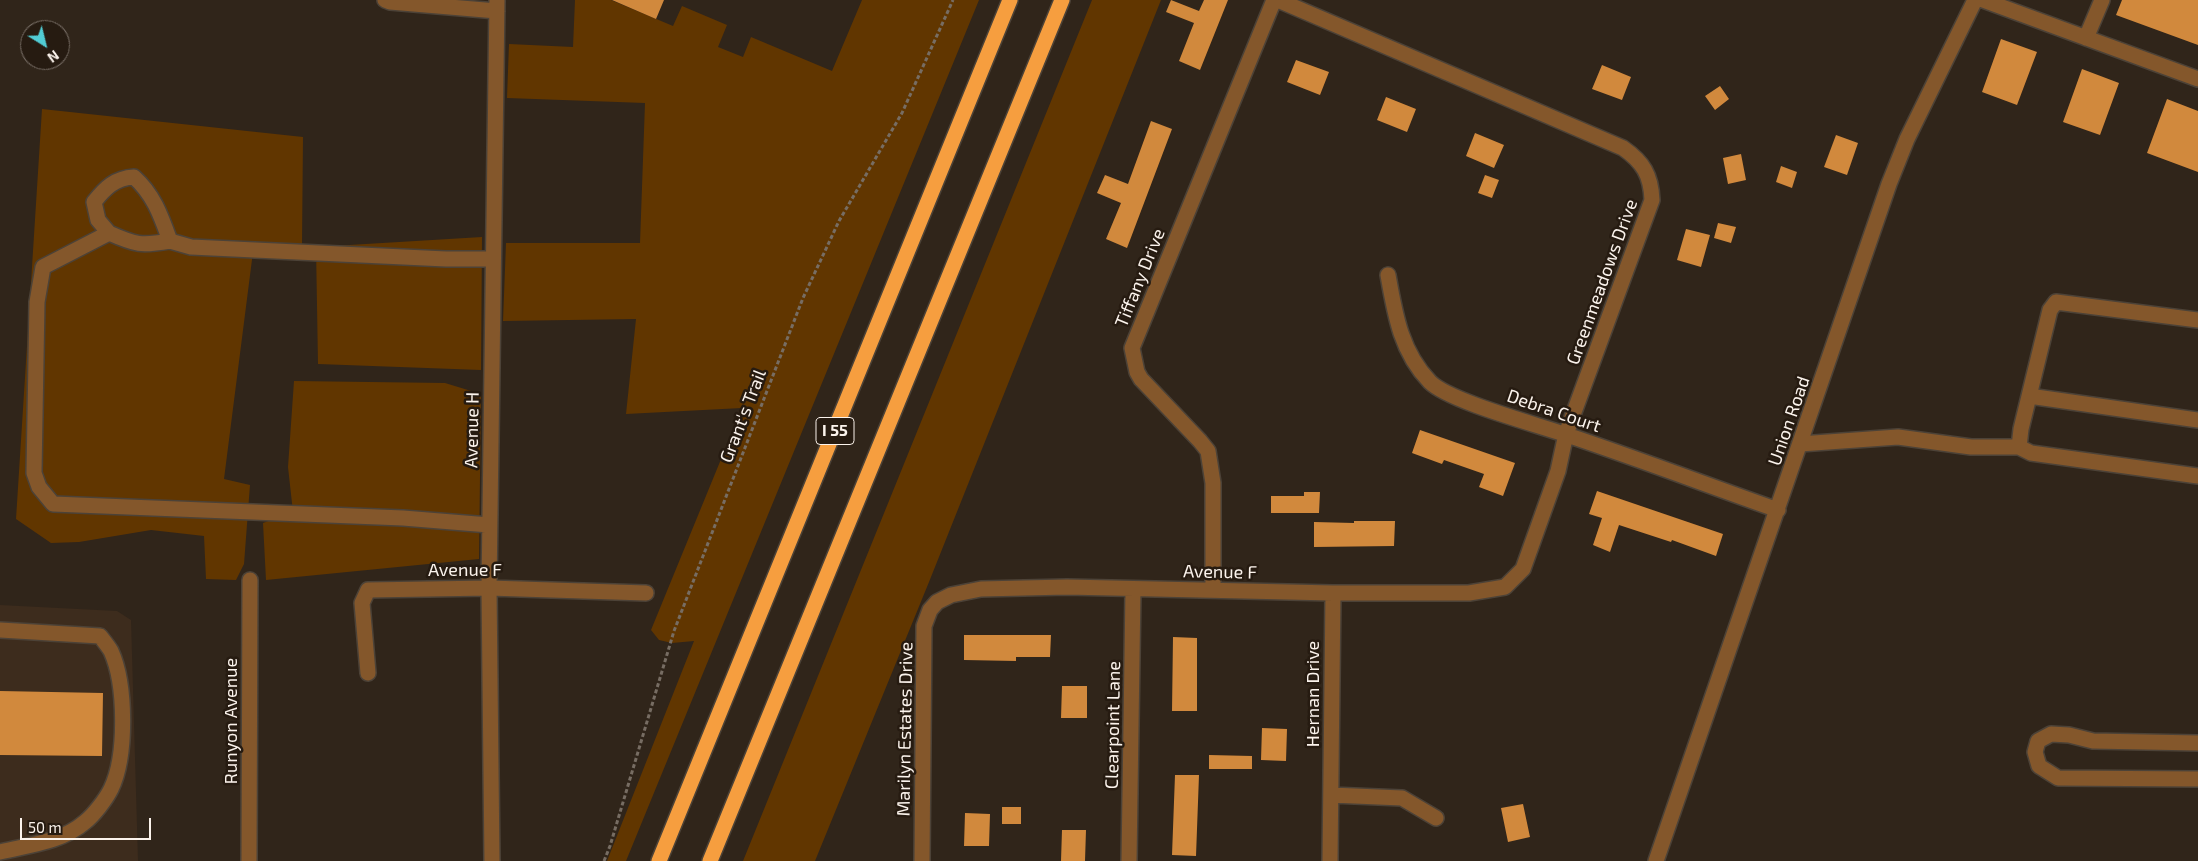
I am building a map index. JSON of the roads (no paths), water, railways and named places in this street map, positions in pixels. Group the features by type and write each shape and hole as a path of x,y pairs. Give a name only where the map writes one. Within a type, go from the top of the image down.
{"highway":[{"name":"I 55","path":"659,861 1010,0"},
{"name":"I 55","path":"710,861 1062,0"}],"street":[{"path":"385,0 390,2 497,5"},
{"name":"Tiffany Drive","path":"1213,590 1212,483 1208,451 1141,379 1137,372 1132,348 1274,0"},
{"name":"Greenmeadows Drive","path":"1278,0 1623,148 1644,166 1650,177 1652,200 1566,434 1558,471 1522,569 1505,587"},
{"name":"Union Road","path":"1656,861 1889,184 1907,139 1975,0"},
{"path":"1983,0 2198,79"},
{"path":"2086,38 2102,0"},
{"name":"Avenue H","path":"492,861 488,588 497,5"},
{"path":"170,241 160,211 147,189 134,177 122,178 106,187 94,202 98,220 110,233 133,244 146,245 170,241 191,247 241,251 493,259"},
{"path":"110,233 43,267 37,302 34,473 39,487 53,504 403,518 489,525"},
{"name":"Debra Court","path":"1388,275 1396,319 1404,343 1414,362 1432,384 1457,398 1566,434 1778,510"},
{"path":"2019,447 2029,396 2050,310 2056,302 2198,320"},
{"path":"2029,396 2198,420"},
{"path":"1800,444 1898,437 1970,448 2019,447 2030,453 2198,476"},
{"name":"Runyon Avenue","path":"249,861 250,580"},
{"name":"Avenue F","path":"937,602 951,595 981,589 1067,587 1133,590 1333,593 1469,593 1505,587"},
{"name":"Avenue F","path":"368,672 362,602 368,590 488,588 646,593"},
{"name":"Clearpoint Lane","path":"1129,861 1133,590"},
{"name":"Hernan Drive","path":"1330,861 1333,593"},
{"name":"Marilyn Estates Drive","path":"922,861 924,626 930,610 937,602"},
{"path":"0,630 100,636 111,650 120,679 122,710 120,760 111,790 86,822 61,837 0,852"},
{"path":"2198,743 2093,741 2069,735 2051,734 2038,741 2035,752 2039,766 2058,778 2198,779"},
{"path":"1331,796 1402,798 1436,818"}]}
